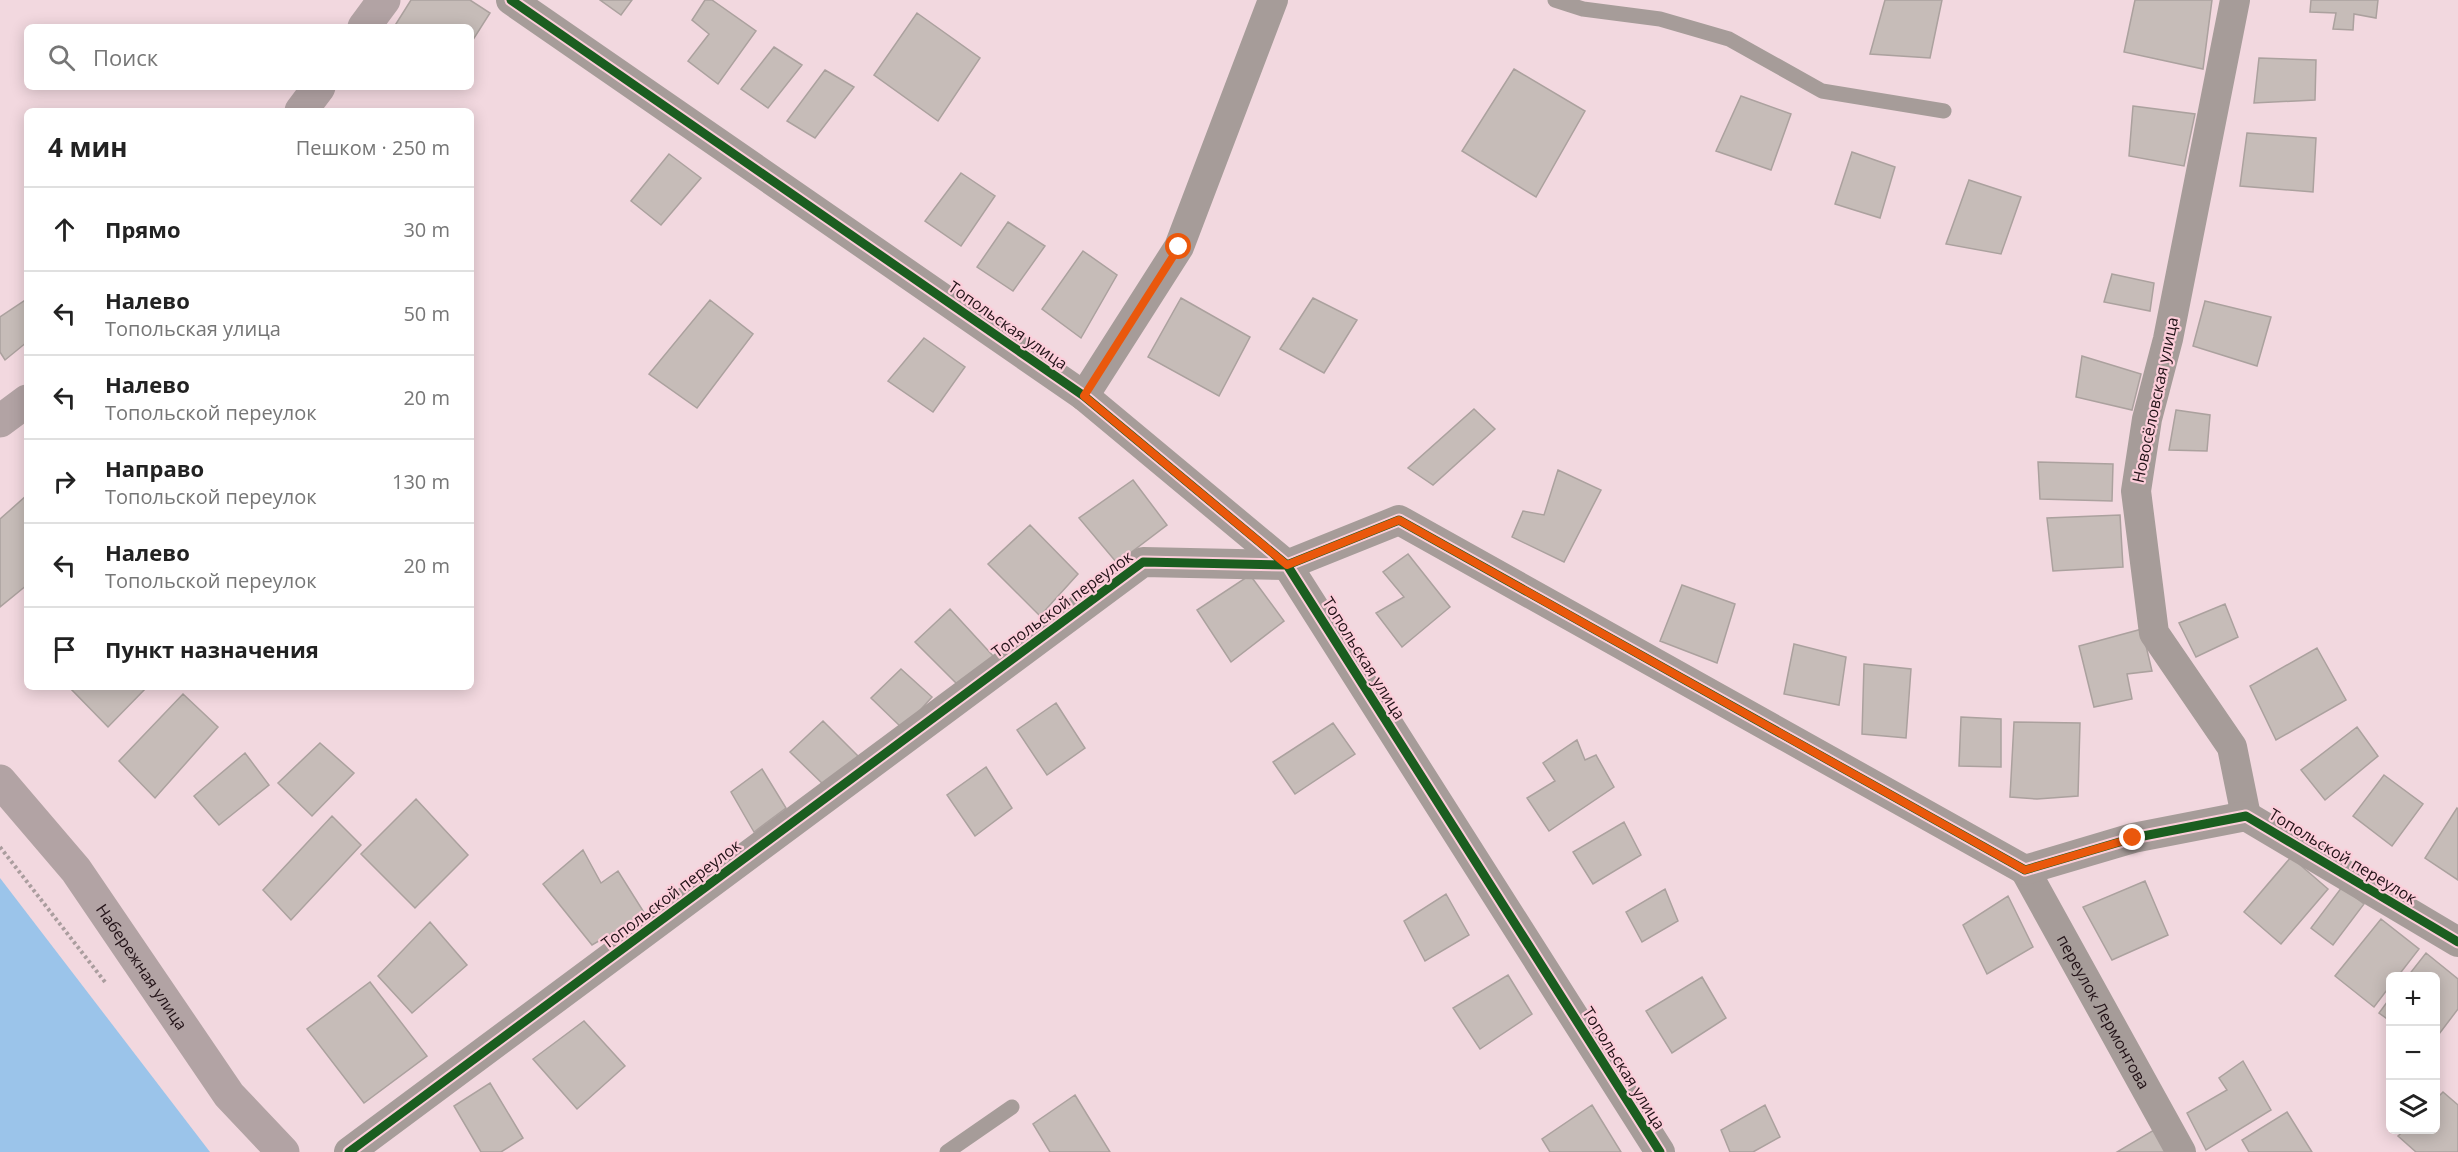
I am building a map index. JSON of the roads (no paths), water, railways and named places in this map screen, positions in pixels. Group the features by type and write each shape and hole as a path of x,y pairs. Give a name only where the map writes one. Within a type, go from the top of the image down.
{"main road":[{"path":"366,24 384,0"},
{"path":"303,108 317,90"},
{"path":"0,421 24,403"},
{"name":"Набережная улица","path":"0,781 76,870 230,1095 283,1152"}],"street":[{"name":"Топольская улица","path":"511,0 1084,396 1287,565 1660,1152"},
{"path":"1084,396 1179,247 1273,0"},
{"name":"Новосёловская улица","path":"2235,0 2168,339 2148,420 2136,490 2154,633 2232,747 2246,816"},
{"name":"Топольской переулок","path":"349,1152 1143,562 1287,565 1399,520 2025,870 2133,838 2246,816 2458,942"},
{"name":"переулок Лермонтова","path":"2025,870 2181,1152"}],"lane":[{"path":"1555,0 1583,9 1660,19 1730,39 1822,91 1944,111"},
{"path":"947,1152 1012,1107"}],"water":[{"path":"0,878 210,1152 0,1152"}]}
